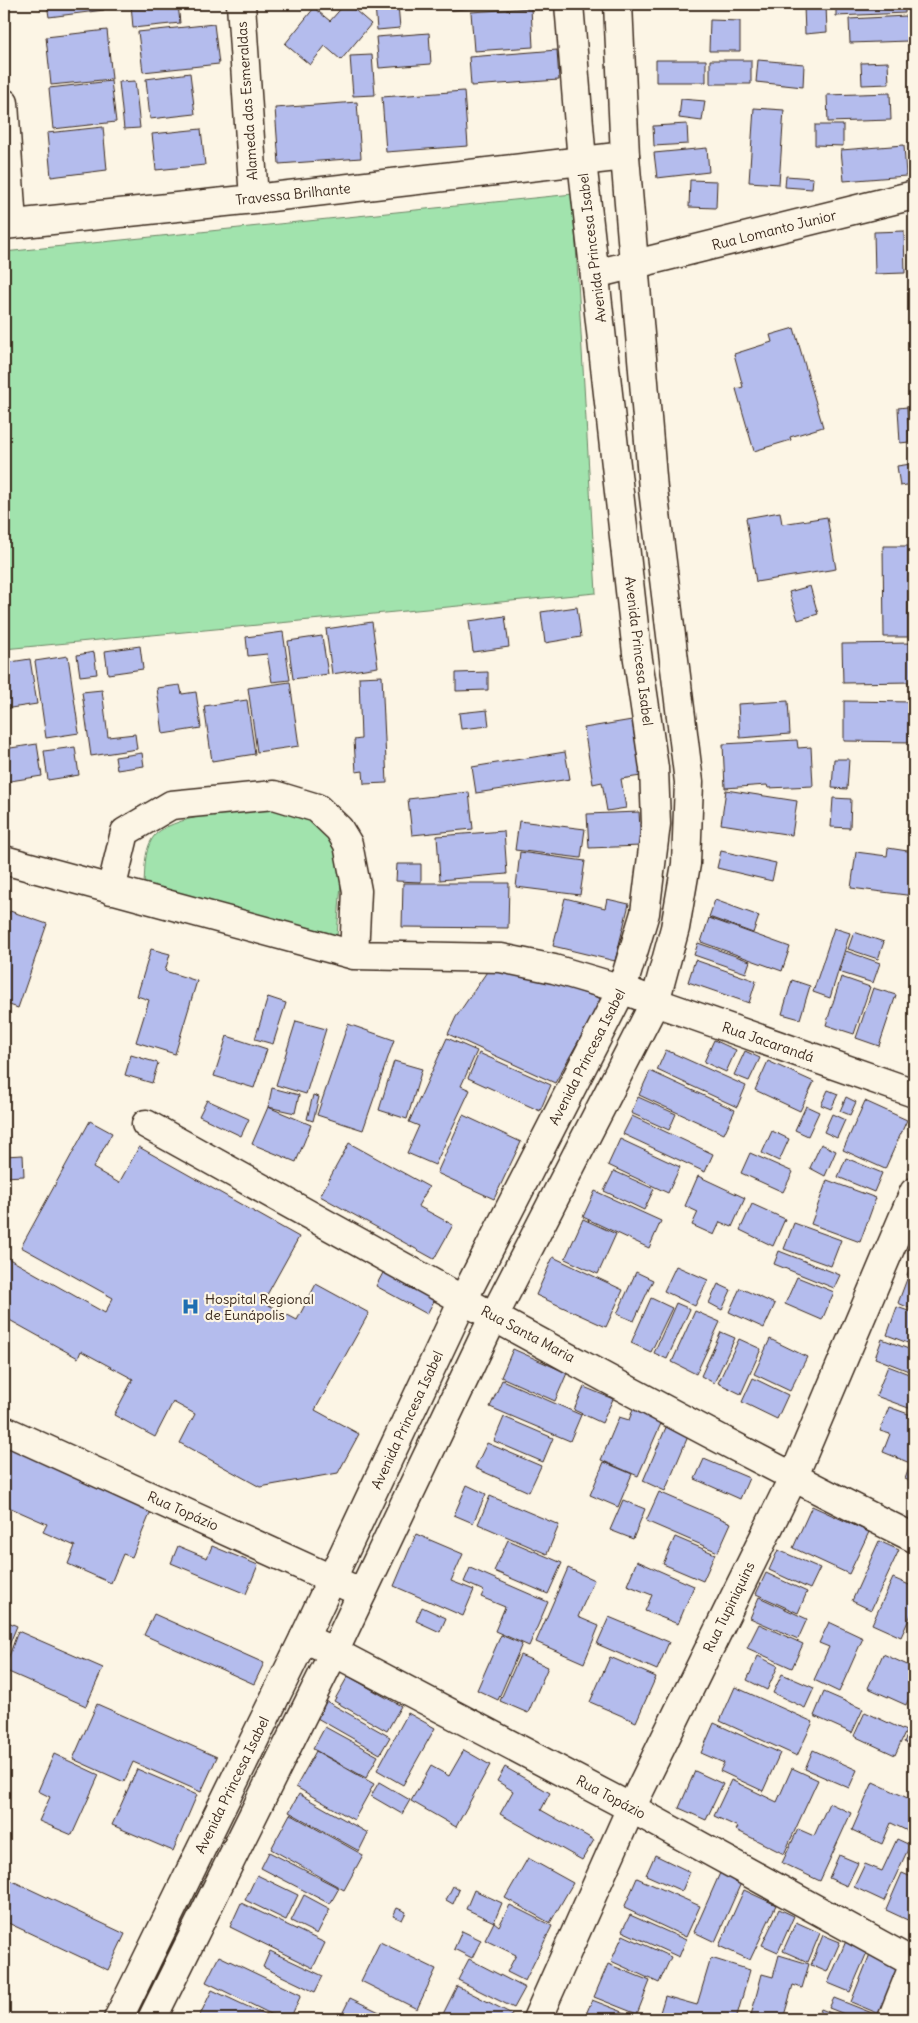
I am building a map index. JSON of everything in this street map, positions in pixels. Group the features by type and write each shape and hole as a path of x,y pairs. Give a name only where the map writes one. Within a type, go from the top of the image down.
{"street":[{"name":"Alameda das Esmeraldas","path":"241,4 254,199"},
{"name":"Avenida Princesa Isabel","path":"118,2019 304,1638 463,1300 622,989 645,913 656,824 654,768 638,653 582,161 569,4"},
{"path":"152,2019 334,1652 494,1316 655,1002 675,928 686,864 689,782 654,490 625,156 618,4"},
{"path":"4,103 8,224"},
{"name":"Travessa Brilhante","path":"8,224 254,199 625,156"},
{"name":"Rua Lomanto Junior","path":"595,274 914,195"},
{"path":"111,890 125,832 171,806 274,795 317,808 339,829 348,844 358,891 354,955"},
{"name":"Rua Jacarandá","path":"4,860 354,955 501,958 554,969 622,989 914,1093"},
{"name":"Rua Santa Maria","path":"146,1124 463,1300 793,1478 914,1538"},
{"name":"Rua Tupiniquins","path":"537,2019 630,1808 793,1478 914,1192"},
{"name":"Rua Topázio","path":"4,1430 362,1592"},
{"name":"Rua Topázio","path":"304,1638 630,1808 914,1964"},
{"path":"892,2019 914,1964"}],"green space":[{"path":"573,194 596,593 4,649 4,252"},
{"path":"276,808 308,816 334,840 341,883 337,936 144,884 145,861 149,844 160,831 173,824 209,815"}],"building":[{"path":"47,4 103,4 104,10 49,17"},
{"path":"131,4 178,4 180,23 133,28"},
{"path":"278,4 321,4 278,7"},
{"path":"345,4 348,4 371,24 341,60 325,46 310,65 285,44 314,8 330,21"},
{"path":"375,4 398,4 400,28 377,30"},
{"path":"451,4 497,4 498,7 451,10"},
{"path":"836,4 905,4 905,13 836,16"},
{"path":"826,5 827,32 805,34 804,6"},
{"path":"531,8 533,47 474,51 471,12"},
{"path":"906,16 908,41 850,43 849,19"},
{"path":"710,20 740,21 740,51 709,51"},
{"path":"214,24 219,64 143,72 138,32"},
{"path":"107,30 112,79 51,85 46,37"},
{"path":"429,33 431,64 379,68 376,37"},
{"path":"557,50 559,80 471,86 469,57"},
{"path":"372,55 375,95 353,96 350,56"},
{"path":"656,60 706,60 706,82 656,82"},
{"path":"710,60 751,60 751,84 710,84"},
{"path":"758,60 804,64 803,87 756,82"},
{"path":"888,62 889,84 862,85 861,63"},
{"path":"190,73 195,114 150,119 146,79"},
{"path":"111,81 116,122 53,129 49,88"},
{"path":"135,81 140,128 124,129 119,82"},
{"path":"464,91 468,146 386,152 382,97"},
{"path":"890,93 891,120 828,122 827,95"},
{"path":"681,99 705,101 702,121 679,118"},
{"path":"357,102 361,158 279,164 275,108"},
{"path":"754,108 784,110 779,184 749,182"},
{"path":"687,124 688,144 654,146 653,126"},
{"path":"815,125 843,125 843,146 815,145"},
{"path":"103,127 107,170 51,177 47,133"},
{"path":"201,129 205,165 156,170 152,134"},
{"path":"904,145 906,176 844,181 841,150"},
{"path":"707,148 709,172 657,178 654,153"},
{"path":"786,176 813,178 812,189 785,187"},
{"path":"690,180 717,181 716,208 689,207"},
{"path":"904,231 905,273 875,274 874,232"},
{"path":"794,328 823,427 790,437 791,440 754,451 736,389 743,387 734,354 772,342 770,335"},
{"path":"907,407 909,442 900,443 898,408"},
{"path":"911,464 914,484 900,486 897,466"},
{"path":"780,512 782,524 827,517 836,569 756,582 746,518"},
{"path":"883,546 908,546 908,637 884,637"},
{"path":"810,586 818,614 798,620 789,592"},
{"path":"577,607 581,637 545,643 541,612"},
{"path":"505,616 509,647 473,652 469,621"},
{"path":"372,622 378,667 332,674 326,629"},
{"path":"283,632 290,680 272,682 267,654 248,656 246,637"},
{"path":"322,636 328,674 293,679 288,641"},
{"path":"913,643 913,682 843,683 842,644"},
{"path":"140,646 143,669 108,674 105,651"},
{"path":"94,652 97,674 80,676 77,655"},
{"path":"68,656 79,733 46,738 35,661"},
{"path":"30,659 37,704 4,709 4,663"},
{"path":"488,672 488,690 456,691 456,673"},
{"path":"382,676 387,783 364,784 363,771 356,772 354,740 361,739 359,677"},
{"path":"290,682 299,746 257,752 248,688"},
{"path":"180,685 182,694 196,692 201,728 163,734 157,688"},
{"path":"102,690 108,737 135,734 137,749 91,756 82,692"},
{"path":"247,700 255,754 212,761 204,706"},
{"path":"788,701 790,734 740,738 738,704"},
{"path":"844,701 914,702 914,742 844,741"},
{"path":"487,710 489,726 461,729 459,713"},
{"path":"632,720 641,776 621,779 626,808 607,811 602,782 593,784 584,728"},
{"path":"797,740 798,748 811,747 813,786 768,788 767,785 725,788 723,744"},
{"path":"37,744 42,776 4,782 4,749"},
{"path":"75,747 79,775 48,780 44,751"},
{"path":"565,752 570,779 476,793 472,767"},
{"path":"142,753 144,766 117,770 115,757"},
{"path":"834,759 849,759 847,789 832,788"},
{"path":"726,790 797,801 792,835 721,824"},
{"path":"469,792 473,829 412,835 408,799"},
{"path":"833,798 851,799 850,828 831,827"},
{"path":"639,812 641,846 589,848 587,814"},
{"path":"519,821 585,829 581,858 515,850"},
{"path":"504,831 507,874 440,880 437,836"},
{"path":"888,848 914,852 914,896 851,888 856,852 887,856"},
{"path":"721,851 776,863 772,881 717,868"},
{"path":"520,852 585,861 580,895 516,887"},
{"path":"397,864 421,864 421,882 396,881"},
{"path":"403,883 509,883 508,928 402,927"},
{"path":"4,886 9,888 4,902"},
{"path":"565,898 605,908 607,899 629,904 615,961 553,946"},
{"path":"715,900 759,916 753,933 709,917"},
{"path":"10,911 47,924 18,1008 4,1003 4,930"},
{"path":"709,918 790,947 782,971 701,942"},
{"path":"834,928 850,933 830,998 813,992"},
{"path":"854,932 884,942 878,959 848,949"},
{"path":"698,943 750,961 746,973 694,955"},
{"path":"151,949 170,954 165,971 197,981 175,1054 136,1042 149,1000 137,996"},
{"path":"846,951 880,963 873,983 839,972"},
{"path":"695,960 756,981 749,1003 688,982"},
{"path":"493,963 602,999 555,1083 448,1034 456,1017"},
{"path":"841,977 870,987 854,1034 826,1025"},
{"path":"792,980 810,986 800,1019 782,1014"},
{"path":"873,988 896,995 879,1046 856,1038"},
{"path":"268,997 286,1003 273,1044 255,1039"},
{"path":"296,1021 326,1029 306,1094 276,1085"},
{"path":"348,1024 394,1040 363,1130 317,1115"},
{"path":"227,1036 267,1049 254,1088 214,1076"},
{"path":"447,1038 477,1051 461,1086 470,1090 435,1165 407,1153 419,1126 409,1122"},
{"path":"714,1040 736,1050 726,1072 704,1062"},
{"path":"666,1050 746,1086 737,1107 657,1070"},
{"path":"745,1051 760,1058 749,1081 734,1075"},
{"path":"479,1053 551,1085 540,1111 468,1078"},
{"path":"131,1055 158,1063 152,1083 125,1075"},
{"path":"394,1061 422,1069 407,1119 379,1110"},
{"path":"768,1061 814,1082 800,1111 755,1090"},
{"path":"650,1071 735,1110 724,1134 639,1095"},
{"path":"272,1088 299,1095 295,1113 268,1107"},
{"path":"828,1090 838,1094 831,1109 821,1105"},
{"path":"313,1095 319,1097 313,1121 307,1119"},
{"path":"638,1097 676,1114 669,1130 631,1113"},
{"path":"846,1097 856,1102 850,1115 840,1111"},
{"path":"207,1100 249,1119 241,1136 199,1116"},
{"path":"865,1101 907,1120 885,1169 843,1150"},
{"path":"806,1106 819,1112 808,1136 795,1130"},
{"path":"268,1107 311,1125 296,1162 252,1144"},
{"path":"832,1114 845,1120 837,1138 824,1132"},
{"path":"463,1115 521,1142 494,1199 437,1173"},
{"path":"632,1116 713,1154 705,1172 623,1134"},
{"name":"Hospital Regional de Eunápolis","path":"90,1121 112,1133 93,1168 119,1183 139,1147 299,1237 263,1302 297,1320 316,1284 369,1313 315,1410 359,1434 338,1473 260,1487 180,1443 195,1414 173,1402 155,1437 114,1415 133,1379 81,1351 78,1358 4,1317 4,1256 105,1313 113,1298 21,1247"},
{"path":"772,1131 789,1139 779,1161 762,1153"},
{"path":"620,1139 680,1167 668,1193 608,1165"},
{"path":"349,1143 429,1187 418,1206 453,1225 434,1259 320,1196"},
{"path":"821,1144 836,1151 825,1176 810,1168"},
{"path":"750,1153 793,1172 783,1192 741,1173"},
{"path":"23,1155 24,1176 4,1177 4,1156"},
{"path":"846,1158 882,1173 874,1192 838,1177"},
{"path":"614,1171 654,1189 644,1210 604,1191"},
{"path":"698,1176 745,1198 732,1227 720,1222 714,1235 692,1225 698,1212 685,1206"},
{"path":"827,1180 876,1198 860,1242 811,1224"},
{"path":"595,1191 661,1221 649,1248 583,1217"},
{"path":"752,1204 785,1219 773,1246 740,1230"},
{"path":"583,1219 616,1234 598,1274 565,1259"},
{"path":"794,1223 841,1240 831,1266 784,1249"},
{"path":"779,1251 840,1275 834,1288 774,1264"},
{"path":"553,1257 623,1290 606,1327 536,1295"},
{"path":"914,1260 914,1278 907,1275"},
{"path":"676,1266 708,1280 695,1306 664,1291"},
{"path":"385,1269 436,1297 427,1314 376,1286"},
{"path":"636,1272 653,1280 634,1321 617,1314"},
{"path":"797,1277 834,1292 822,1320 785,1304"},
{"path":"907,1279 914,1282 914,1310 898,1303"},
{"path":"718,1284 731,1290 722,1310 709,1303"},
{"path":"740,1288 775,1304 764,1328 729,1312"},
{"path":"651,1298 672,1308 651,1352 631,1343"},
{"path":"676,1303 690,1309 667,1359 654,1353"},
{"path":"897,1307 914,1313 913,1345 887,1335"},
{"path":"695,1311 720,1322 696,1374 672,1362"},
{"path":"721,1332 735,1338 714,1383 701,1376"},
{"path":"739,1339 761,1349 741,1394 718,1383"},
{"path":"770,1339 807,1357 790,1391 754,1374"},
{"path":"882,1339 914,1351 914,1373 875,1358"},
{"path":"513,1349 567,1373 555,1401 501,1377"},
{"path":"888,1366 914,1376 914,1410 876,1396"},
{"path":"753,1378 788,1395 777,1419 742,1402"},
{"path":"502,1380 581,1415 570,1441 490,1407"},
{"path":"584,1387 613,1399 602,1423 574,1410"},
{"path":"634,1407 663,1419 638,1476 601,1460 619,1417 629,1420"},
{"path":"889,1407 914,1416 914,1450 910,1463 883,1452 890,1434 880,1431"},
{"path":"504,1417 553,1438 543,1462 494,1441"},
{"path":"667,1425 689,1434 665,1491 643,1481"},
{"path":"487,1443 541,1466 529,1492 475,1468"},
{"path":"4,1445 152,1509 132,1557 123,1554 111,1583 68,1564 75,1546 43,1532 47,1524 4,1505"},
{"path":"914,1454 914,1483 905,1479"},
{"path":"704,1459 749,1478 740,1499 695,1479"},
{"path":"604,1462 632,1474 618,1507 590,1495"},
{"path":"467,1485 486,1494 473,1523 454,1515"},
{"path":"659,1492 731,1523 718,1552 646,1521"},
{"path":"490,1496 559,1525 547,1554 478,1524"},
{"path":"623,1500 645,1509 633,1539 610,1530"},
{"path":"812,1506 869,1532 849,1574 793,1548"},
{"path":"416,1534 463,1554 451,1581 474,1590 463,1616 394,1586"},
{"path":"675,1537 715,1554 703,1581 663,1564"},
{"path":"508,1540 562,1563 548,1594 494,1571"},
{"path":"879,1541 899,1550 871,1610 852,1601"},
{"path":"178,1546 207,1558 212,1546 258,1565 246,1594 171,1563"},
{"path":"778,1550 820,1568 810,1589 769,1570"},
{"path":"637,1561 694,1586 678,1624 645,1611 652,1595 627,1585"},
{"path":"470,1568 548,1602 529,1646 495,1631 505,1607 481,1597 484,1591 464,1582"},
{"path":"568,1568 594,1580 578,1617 599,1626 584,1663 536,1642"},
{"path":"766,1573 807,1592 798,1613 756,1594"},
{"path":"893,1578 914,1587 914,1608 901,1637 872,1624"},
{"path":"759,1597 807,1619 798,1639 750,1618"},
{"path":"422,1607 446,1618 440,1632 416,1621"},
{"path":"154,1614 264,1663 254,1684 144,1635"},
{"path":"609,1617 669,1642 657,1670 597,1644"},
{"path":"4,1620 17,1626 4,1657"},
{"path":"829,1622 863,1638 839,1692 814,1680 829,1647 819,1643"},
{"path":"759,1624 803,1644 792,1668 747,1648"},
{"path":"18,1631 103,1668 86,1706 4,1670"},
{"path":"501,1635 522,1644 498,1700 477,1690"},
{"path":"883,1654 914,1668 914,1687 906,1705 868,1688"},
{"path":"520,1655 548,1667 528,1713 500,1701"},
{"path":"758,1656 778,1666 767,1690 747,1680"},
{"path":"610,1657 656,1677 636,1722 590,1702"},
{"path":"782,1674 814,1688 805,1708 773,1693"},
{"path":"348,1676 401,1706 387,1731 334,1701"},
{"path":"735,1687 813,1722 797,1756 720,1721"},
{"path":"824,1692 863,1709 852,1733 814,1716"},
{"path":"326,1701 390,1737 380,1754 317,1718"},
{"path":"97,1704 217,1757 201,1792 133,1762 124,1782 73,1759"},
{"path":"865,1712 906,1731 895,1755 854,1736"},
{"path":"408,1713 435,1728 403,1785 377,1770"},
{"path":"914,1721 914,1747 904,1742"},
{"path":"714,1723 780,1753 763,1791 720,1771 724,1763 701,1753"},
{"path":"325,1727 378,1756 366,1778 313,1749"},
{"path":"464,1750 490,1765 456,1827 411,1801 431,1766 449,1776"},
{"path":"813,1750 857,1770 849,1788 805,1769"},
{"path":"316,1751 374,1784 354,1820 296,1787"},
{"path":"54,1754 99,1775 72,1835 39,1821 50,1797 38,1791"},
{"path":"505,1767 550,1793 541,1810 594,1840 582,1860 500,1814 513,1791 497,1781"},
{"path":"792,1768 818,1780 784,1854 736,1830 738,1827 714,1816 731,1780 777,1802"},
{"path":"137,1769 197,1795 173,1851 112,1825"},
{"path":"695,1771 723,1784 706,1820 679,1808"},
{"path":"379,1782 410,1800 402,1814 371,1796"},
{"path":"873,1782 914,1801 914,1834 891,1823 882,1844 852,1830"},
{"path":"299,1794 368,1833 359,1851 289,1812"},
{"path":"829,1803 851,1813 820,1881 782,1863 798,1829 814,1836"},
{"path":"290,1814 363,1855 344,1890 271,1849"},
{"path":"897,1839 910,1845 884,1901 854,1887 865,1864 882,1871"},
{"path":"269,1852 339,1888 330,1904 261,1868"},
{"path":"655,1855 690,1872 682,1891 646,1875"},
{"path":"839,1855 858,1863 847,1886 829,1878"},
{"path":"528,1858 573,1883 550,1923 505,1898"},
{"path":"720,1873 741,1883 715,1942 694,1932"},
{"path":"902,1873 914,1878 914,1923 886,1910"},
{"path":"257,1875 298,1895 286,1920 245,1900"},
{"path":"4,1877 125,1934 108,1970 4,1921"},
{"path":"637,1878 700,1906 686,1937 624,1908"},
{"path":"453,1886 459,1890 453,1904 446,1900"},
{"path":"474,1890 502,1903 494,1922 466,1909"},
{"path":"744,1890 776,1905 750,1960 719,1946"},
{"path":"304,1895 330,1909 317,1934 291,1921"},
{"path":"241,1903 325,1943 313,1968 230,1927"},
{"path":"510,1905 552,1926 525,1981 507,1972 516,1955 485,1940 494,1922 499,1926"},
{"path":"397,1908 406,1912 402,1920 393,1916"},
{"path":"779,1909 794,1916 778,1952 762,1945"},
{"path":"630,1915 686,1940 679,1957 622,1931"},
{"path":"796,1922 820,1933 808,1962 783,1951"},
{"path":"462,1931 481,1940 472,1958 454,1949"},
{"path":"623,1935 671,1957 659,1983 611,1961"},
{"path":"823,1935 840,1942 827,1972 811,1965"},
{"path":"846,1941 868,1950 850,1992 828,1983"},
{"path":"380,1942 436,1969 417,2009 361,1981"},
{"path":"270,1951 323,1976 315,1992 263,1967"},
{"path":"870,1954 908,1969 889,2018 851,2002"},
{"path":"779,1955 809,1964 802,1988 793,1985 783,2019 750,2019 762,1974 773,1977"},
{"path":"219,1956 301,1995 290,2019 281,2019 206,1982"},
{"path":"711,1958 750,1970 736,2019 658,2019 665,1996 697,2005"},
{"path":"469,1959 525,1988 514,2008 458,1980"},
{"path":"608,1964 650,1981 637,2014 594,1997"},
{"path":"457,1986 512,2014 509,2019 448,2019 442,2016"},
{"path":"212,1990 274,2019 198,2019"},
{"path":"350,1998 394,2019 358,2019 343,2012"},
{"path":"834,1998 882,2017 881,2019 857,2019 829,2008"},
{"path":"592,2000 641,2019 584,2019"},
{"path":"821,2009 846,2019 817,2019"},
{"path":"338,2013 350,2019 336,2019"}],"place":[{"name":"Hospital Regional de Eunápolis","path":"191,1307"}]}
